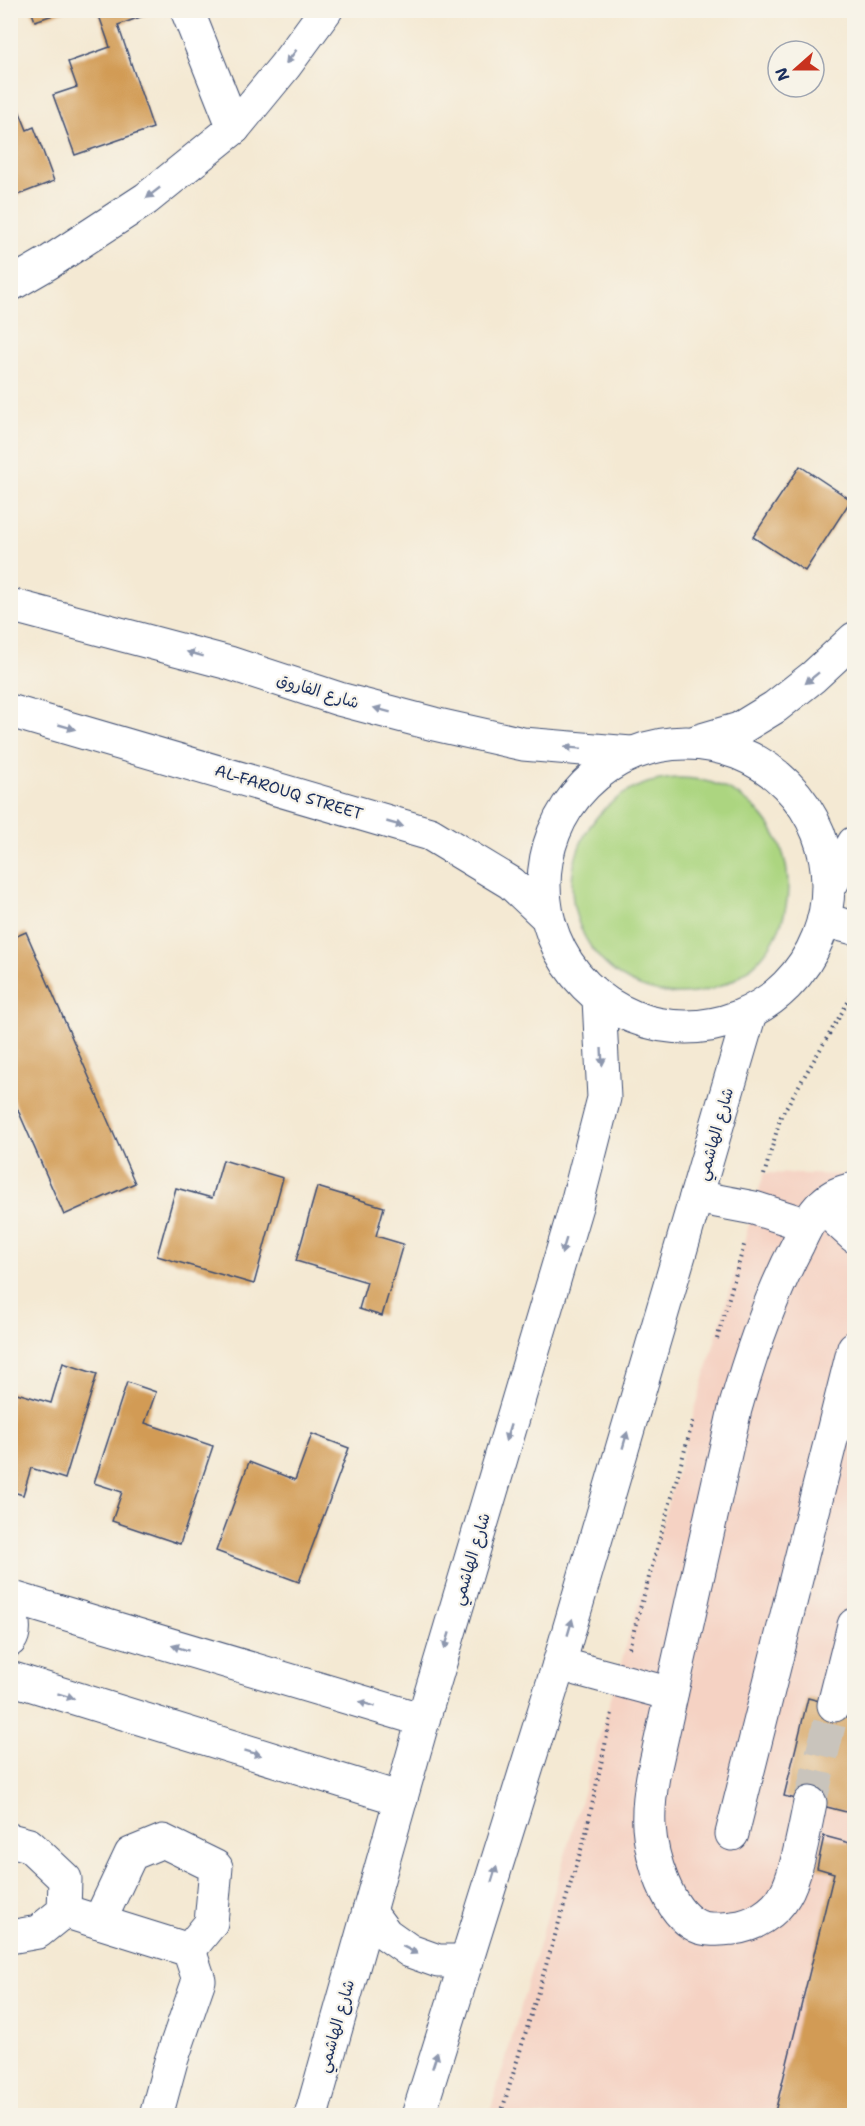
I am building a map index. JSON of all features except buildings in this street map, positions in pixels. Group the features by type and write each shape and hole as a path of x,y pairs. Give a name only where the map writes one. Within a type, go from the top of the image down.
{"street":[{"path":"187,10 234,128"},
{"path":"10,285 146,199 234,128 285,66 326,10"},
{"name":"شارع الفاروق","path":"10,605 229,663 339,699 434,724 523,744 631,753"},
{"path":"694,742 739,729 775,706 813,678 855,639"},
{"name":"AL-FAROUQ STREET","path":"10,711 430,834 460,850 511,883 546,916"},
{"path":"694,742 736,751 774,773 804,805 823,845 828,888 839,924 813,949 797,975 776,997 750,1013 712,1026 672,1028 634,1018 599,999 576,976 557,948 546,916 543,883 547,850 559,819 578,791 602,769 631,753 662,743 694,742"},
{"path":"828,888 855,843"},
{"name":"شارع الهاشمي","path":"310,2115 423,1720 577,1203 604,1098 599,999"},
{"name":"شارع الهاشمي","path":"418,2115 559,1664 750,1013"},
{"path":"810,1803 786,1895 772,1910 756,1922 737,1928 717,1930 697,1926 681,1913 660,1875 653,1852 649,1826 649,1801 735,1409 766,1313 786,1267 814,1216 839,1192 855,1189"},
{"path":"696,1197 814,1216 855,1236"},
{"path":"732,1834 855,1348"},
{"path":"10,1597 423,1720"},
{"path":"10,1614 14,1620 13,1638 10,1640"},
{"path":"834,1705 855,1625"},
{"path":"559,1664 671,1694"},
{"path":"10,1678 401,1799"},
{"path":"10,1840 29,1845 65,1879 64,1911 38,1932 10,1937"},
{"path":"99,1922 131,1854 163,1841 216,1867 211,1923 189,1950"},
{"path":"64,1911 189,1950"},
{"path":"369,1911 386,1934 410,1952 438,1961 466,1961"},
{"path":"156,2115 171,2061 200,1980 189,1950"}],"path":[{"path":"716,1344 781,1116 855,992"},
{"path":"501,2114 586,1833 620,1680 696,1413"}],"shaded area":[{"path":"764,1173 854,1175 854,2115 489,2116"}],"green space":[{"path":"669,778 691,778 721,786 740,796 757,809 770,826 780,845 788,875 788,897 780,927 770,946 757,963 740,976 711,990 691,994 669,994 649,990 629,981 611,970 596,955 576,917 572,897 572,875 576,855 585,835 596,817 611,802 649,782"}],"tunnel":[{"path":"810,1803 834,1705"}]}
